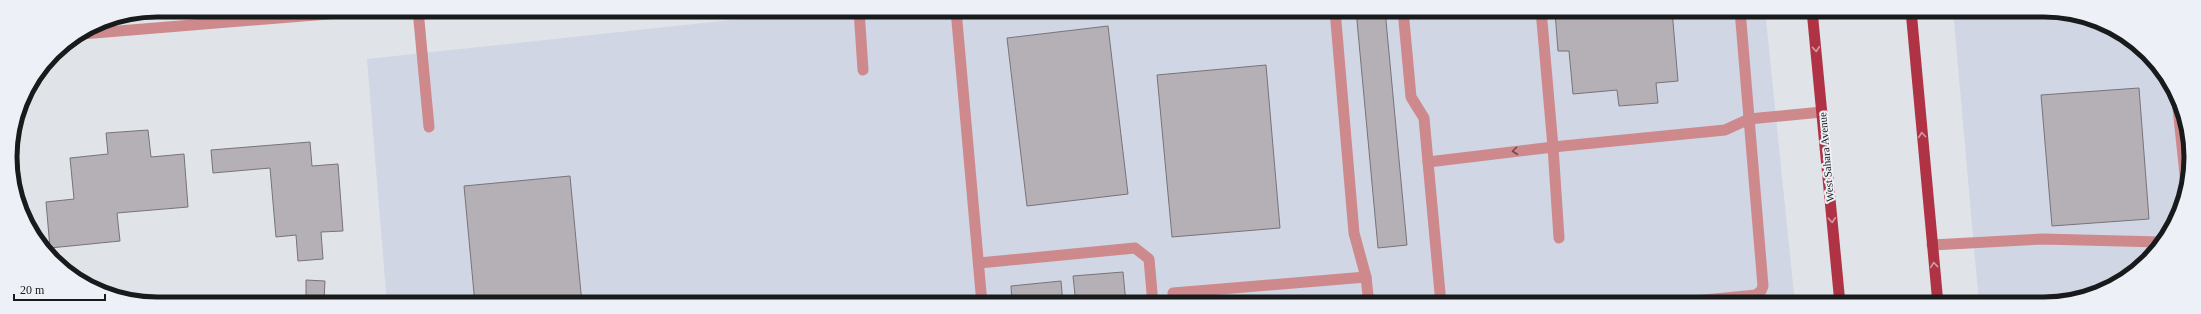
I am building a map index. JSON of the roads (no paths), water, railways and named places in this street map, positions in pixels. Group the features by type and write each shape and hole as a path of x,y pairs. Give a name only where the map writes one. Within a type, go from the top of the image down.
{"main road":[{"name":"West Sahara Avenue","path":"1813,17 1839,297"},
{"path":"1912,17 1937,297"}],"street":[{"path":"91,33 291,17"},
{"path":"419,17 429,127"},
{"path":"859,17 863,70"},
{"path":"957,17 981,297"},
{"path":"1336,17 1354,233 1366,277 1368,297"},
{"path":"1404,17 1411,97 1424,118 1440,297"},
{"path":"1542,17 1554,147 1559,238"},
{"path":"1736,297 1756,295 1761,291 1763,286 1741,17"},
{"path":"1428,162 1554,147 1725,130 1749,119 1822,112"},
{"path":"2180,124 2184,165"},
{"path":"1932,245 2042,239 2155,242"},
{"path":"979,263 1135,248 1149,259 1152,297"},
{"path":"1173,297 1173,293 1366,277"}]}
